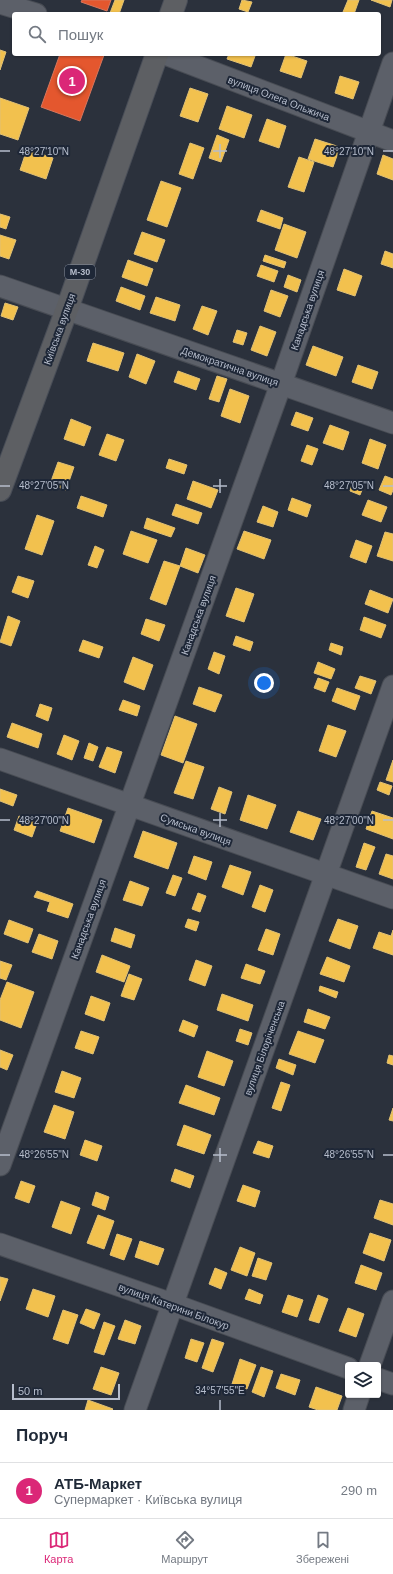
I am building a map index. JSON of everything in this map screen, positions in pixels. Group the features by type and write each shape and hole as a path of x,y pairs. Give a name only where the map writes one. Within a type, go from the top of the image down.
{"highway":[{"path":"172,12 176,0"},
{"name":"Київська вулиця","path":"0,490 67,309 156,56"}],"street":[{"path":"0,3 29,12"},
{"name":"вулиця Олега Ольжича","path":"170,56 393,141"},
{"name":"Канадська вулиця","path":"0,1165 281,384 393,63"},
{"name":"Демократична вулиця","path":"0,286 393,423"},
{"name":"вулиця Білоріченська","path":"135,1410 393,686"},
{"name":"Сумська вулиця","path":"0,759 393,898"},
{"name":"вулиця Катерини Білокур","path":"0,1244 172,1304 345,1367"},
{"path":"371,1362 393,1300"},
{"path":"381,1380 393,1384"},
{"path":"354,1410 358,1398"}],"building: Житло":[{"path":"115,0 124,0 120,12 110,12"},
{"path":"242,0 252,2 248,12 239,9"},
{"path":"348,0 359,0 355,12 343,12"},
{"path":"371,0 392,0 390,7"},
{"path":"0,50 6,52 0,70"},
{"path":"228,56 255,56 251,67 227,59"},
{"path":"285,56 292,56 307,61 301,78 280,71"},
{"path":"340,76 359,82 353,99 335,93"},
{"path":"190,88 208,94 198,122 180,116"},
{"path":"0,98 29,108 18,140 0,134"},
{"path":"227,106 252,115 244,138 219,129"},
{"path":"267,119 286,126 279,148 259,141"},
{"path":"217,135 229,140 221,162 209,158"},
{"path":"315,139 340,147 333,167 308,159"},
{"path":"190,143 204,148 193,179 179,174"},
{"path":"27,149 53,158 46,179 20,170"},
{"path":"383,155 393,159 393,180 377,174"},
{"path":"299,157 314,162 304,192 288,187"},
{"path":"161,181 181,188 167,227 147,220"},
{"path":"261,210 283,218 280,229 257,221"},
{"path":"0,214 10,217 6,229 0,227"},
{"path":"284,224 306,232 297,258 275,250"},
{"path":"142,232 165,240 157,262 134,254"},
{"path":"0,235 16,240 9,259 0,256"},
{"path":"385,251 393,254 393,268 381,264"},
{"path":"265,255 286,262 284,268 263,261"},
{"path":"128,260 153,269 147,286 122,277"},
{"path":"261,265 278,271 274,282 257,276"},
{"path":"344,269 362,276 355,296 337,290"},
{"path":"288,275 301,280 297,292 284,287"},
{"path":"121,287 145,296 140,310 116,301"},
{"path":"271,290 288,296 280,317 264,311"},
{"path":"156,297 180,305 175,321 150,313"},
{"path":"5,303 18,307 13,320 1,316"},
{"path":"202,306 217,311 208,335 193,329"},
{"path":"260,326 276,332 267,356 251,350"},
{"path":"237,330 247,333 243,345 233,342"},
{"path":"93,343 124,353 118,371 87,361"},
{"path":"313,346 343,357 336,376 306,365"},
{"path":"137,354 155,361 146,384 129,377"},
{"path":"358,365 378,372 372,389 352,382"},
{"path":"178,371 200,379 196,390 174,382"},
{"path":"217,376 227,379 219,402 209,399"},
{"path":"230,389 249,396 240,423 221,416"},
{"path":"296,412 313,418 308,431 291,425"},
{"path":"71,419 91,427 84,446 64,439"},
{"path":"330,425 349,432 343,450 323,443"},
{"path":"107,434 124,440 116,461 99,455"},
{"path":"370,439 386,445 378,469 362,463"},
{"path":"307,445 318,449 312,465 301,461"},
{"path":"169,459 187,465 184,474 166,468"},
{"path":"58,462 74,467 66,490 50,484"},
{"path":"385,476 393,479 393,490 391,495 379,490"},
{"path":"193,481 218,490 211,508 187,499"},
{"path":"353,481 364,485 360,495 350,491"},
{"path":"81,496 107,505 103,517 77,508"},
{"path":"292,498 311,505 307,517 288,510"},
{"path":"368,500 387,507 381,522 362,515"},
{"path":"176,504 202,513 198,524 172,515"},
{"path":"263,506 278,512 273,527 257,522"},
{"path":"37,515 54,521 42,555 25,549"},
{"path":"147,518 175,528 171,537 144,528"},
{"path":"131,531 157,540 148,563 123,554"},
{"path":"244,531 271,540 264,559 237,549"},
{"path":"385,532 393,534 393,561 377,556"},
{"path":"356,540 372,546 366,563 350,557"},
{"path":"95,546 104,550 97,568 88,565"},
{"path":"186,548 205,555 198,573 180,566"},
{"path":"164,561 180,566 166,605 150,599"},
{"path":"18,576 34,581 28,598 12,592"},
{"path":"236,588 254,594 244,622 226,616"},
{"path":"370,590 393,599 388,613 365,604"},
{"path":"8,616 20,621 11,646 0,642"},
{"path":"364,617 386,625 381,638 360,630"},
{"path":"146,619 165,625 159,641 141,634"},
{"path":"236,636 253,642 250,651 233,645"},
{"path":"83,640 103,647 99,658 79,651"},
{"path":"331,643 343,647 341,655 329,650"},
{"path":"214,652 225,656 219,674 208,669"},
{"path":"133,657 153,665 144,690 124,682"},
{"path":"318,662 335,669 331,679 314,673"},
{"path":"360,676 376,681 371,694 355,688"},
{"path":"318,678 329,682 325,692 314,688"},
{"path":"199,687 222,695 215,712 193,704"},
{"path":"337,688 360,696 355,710 332,701"},
{"path":"123,700 140,706 137,716 119,710"},
{"path":"40,704 52,708 48,721 36,716"},
{"path":"175,716 197,724 183,763 161,755"},
{"path":"12,723 42,734 38,748 7,737"},
{"path":"328,725 346,731 336,757 319,751"},
{"path":"64,735 79,741 72,760 57,754"},
{"path":"89,743 98,747 93,761 84,758"},
{"path":"107,747 122,752 115,773 99,767"},
{"path":"393,760 393,782 386,780"},
{"path":"186,761 204,767 193,799 174,793"},
{"path":"380,782 392,786 389,795 377,790"},
{"path":"219,787 232,792 225,814 211,809"},
{"path":"0,789 17,795 13,806 0,801"},
{"path":"248,795 276,805 267,829 240,820"},
{"path":"68,808 102,820 94,843 60,831"},
{"path":"298,811 321,819 313,840 290,832"},
{"path":"372,811 393,818 393,839 366,829"},
{"path":"19,816 37,823 32,837 14,830"},
{"path":"143,831 177,843 168,869 134,857"},
{"path":"364,843 375,847 366,870 356,867"},
{"path":"386,854 393,856 393,879 379,874"},
{"path":"194,856 212,862 206,880 188,873"},
{"path":"230,865 251,872 243,895 222,887"},
{"path":"173,875 182,878 175,896 166,893"},
{"path":"130,881 149,888 142,906 123,900"},
{"path":"260,885 273,890 265,912 252,907"},
{"path":"37,891 73,904 68,918 47,911 50,902 34,897"},
{"path":"198,893 206,896 200,912 192,909"},
{"path":"188,919 199,922 196,931 185,927"},
{"path":"338,919 358,926 350,949 329,941"},
{"path":"9,920 33,929 28,943 4,934"},
{"path":"115,928 135,935 131,948 111,941"},
{"path":"266,929 280,934 273,955 258,950"},
{"path":"393,930 393,955 373,948 379,932 391,936"},
{"path":"39,934 58,941 52,959 32,952"},
{"path":"102,955 130,966 124,982 96,972"},
{"path":"327,957 350,966 344,982 320,974"},
{"path":"196,960 212,966 205,986 189,980"},
{"path":"0,961 12,965 6,980 0,978"},
{"path":"246,964 265,971 260,984 241,978"},
{"path":"129,974 142,979 134,1000 121,996"},
{"path":"7,982 34,992 21,1028 0,1020 0,1000"},
{"path":"320,986 338,992 336,998 319,991"},
{"path":"222,994 253,1005 248,1021 217,1010"},
{"path":"91,996 110,1003 104,1021 85,1014"},
{"path":"308,1009 330,1017 325,1029 304,1022"},
{"path":"183,1020 198,1026 194,1037 179,1031"},
{"path":"240,1029 252,1033 248,1045 236,1041"},
{"path":"81,1031 99,1037 93,1054 75,1048"},
{"path":"298,1031 324,1040 315,1063 289,1054"},
{"path":"0,1050 13,1055 7,1070 0,1067"},
{"path":"207,1051 233,1061 224,1086 198,1077"},
{"path":"389,1055 393,1056 393,1065 387,1063"},
{"path":"279,1059 296,1065 293,1075 276,1068"},
{"path":"62,1071 81,1078 74,1098 55,1092"},
{"path":"281,1082 290,1085 281,1111 272,1108"},
{"path":"186,1085 220,1098 214,1115 179,1103"},
{"path":"54,1105 74,1112 65,1139 44,1132"},
{"path":"393,1108 393,1121 389,1120"},
{"path":"184,1125 211,1135 204,1154 177,1145"},
{"path":"85,1140 102,1146 97,1161 80,1155"},
{"path":"258,1141 273,1146 269,1158 253,1153"},
{"path":"175,1169 194,1176 190,1188 171,1181"},
{"path":"21,1181 35,1186 29,1203 15,1198"},
{"path":"243,1185 260,1191 255,1207 237,1201"},
{"path":"96,1192 109,1197 105,1210 92,1205"},
{"path":"380,1200 393,1204 393,1225 374,1218"},
{"path":"61,1201 80,1208 71,1234 52,1227"},
{"path":"98,1215 114,1221 104,1249 87,1243"},
{"path":"370,1233 391,1240 384,1261 363,1253"},
{"path":"117,1234 132,1239 124,1260 110,1255"},
{"path":"140,1241 164,1249 158,1265 135,1257"},
{"path":"240,1247 255,1253 247,1276 231,1270"},
{"path":"258,1258 272,1263 266,1280 252,1276"},
{"path":"361,1265 382,1273 376,1290 355,1283"},
{"path":"215,1268 227,1273 221,1289 209,1284"},
{"path":"0,1277 8,1279 0,1301"},
{"path":"33,1289 55,1296 48,1317 26,1309"},
{"path":"249,1289 263,1295 260,1304 245,1299"},
{"path":"288,1295 303,1300 297,1317 282,1312"},
{"path":"318,1295 328,1299 319,1323 309,1320"},
{"path":"348,1308 364,1314 356,1337 339,1331"},
{"path":"86,1309 100,1314 94,1329 80,1323"},
{"path":"63,1310 78,1315 68,1344 53,1339"},
{"path":"125,1320 141,1326 135,1344 118,1339"},
{"path":"104,1322 115,1326 104,1355 94,1352"},
{"path":"191,1339 204,1343 197,1362 185,1358"},
{"path":"212,1339 224,1343 213,1372 202,1368"},
{"path":"240,1359 256,1365 247,1389 232,1384"},
{"path":"101,1367 119,1373 111,1395 93,1389"},
{"path":"261,1367 273,1371 264,1397 252,1392"},
{"path":"281,1374 300,1380 295,1395 276,1388"},
{"path":"316,1387 342,1396 337,1410 318,1410 309,1407"},
{"path":"88,1400 113,1409 85,1410"}],"building: Торгівля":[{"path":"82,0 111,0 107,11 81,2"},
{"path":"59,56 104,56 80,121 41,107"}],"place":[{"name":"АТБ-Маркет","path":"72,81"}]}
